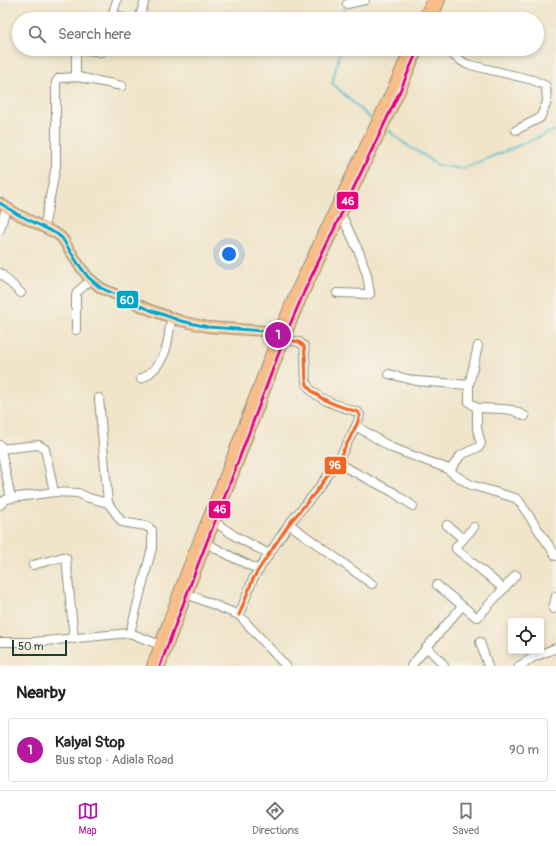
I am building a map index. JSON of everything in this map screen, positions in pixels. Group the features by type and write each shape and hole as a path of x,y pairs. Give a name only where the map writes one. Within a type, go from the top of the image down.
{"main road":[{"path":"426,12 432,0"},
{"path":"435,12 440,0"},
{"path":"160,666 215,522 283,335 300,283 407,56"},
{"path":"152,666 189,565 283,335 400,91 415,56"},
{"path":"3,206 62,238 79,265 91,280 101,288 150,310 192,324 283,335"}],"street":[{"path":"114,12 118,0"},
{"path":"141,12 145,0"},
{"path":"347,4 365,0"},
{"path":"76,56 76,77"},
{"path":"454,56 466,64 533,80 546,86 547,102 540,118 516,130"},
{"path":"44,228 56,166 56,82 59,78 76,77 122,86"},
{"path":"0,230 3,206"},
{"path":"337,293 370,294 367,275 360,254 341,214"},
{"path":"0,273 22,293"},
{"path":"76,330 77,292 91,280"},
{"path":"141,379 155,370 163,359 167,346 171,318"},
{"path":"239,615 253,580 259,570 290,524 338,463 360,415 358,412 333,404 309,387 306,380 304,346 300,342 283,335"},
{"path":"478,346 469,385 469,402 477,408 512,410 525,416"},
{"path":"389,374 416,380 469,385"},
{"path":"98,398 108,503 122,522 146,526 152,530 152,548 130,634"},
{"path":"450,470 461,456 479,448 481,444 477,428 477,408"},
{"path":"356,426 392,448 421,457 450,470 471,485 515,498 519,501 556,556"},
{"path":"12,498 0,448 39,446 45,449 54,492"},
{"path":"338,463 393,492 413,506"},
{"path":"0,505 5,500 12,498 54,492 78,493 89,498 108,503"},
{"path":"215,522 235,536 269,554"},
{"path":"290,524 372,584"},
{"path":"447,525 463,540"},
{"path":"474,527 456,547 456,549 504,589"},
{"path":"206,543 259,570"},
{"path":"32,565 63,557 66,558 74,639"},
{"path":"437,585 478,617 516,575"},
{"path":"187,594 239,615 286,666"},
{"path":"553,609 556,596"},
{"path":"411,666 462,606"},
{"path":"0,642 34,642 130,634 160,645"},
{"path":"480,642 488,666"},
{"path":"427,647 444,666"},
{"path":"520,666 556,648"}],"waterway":[{"path":"345,6 345,12"},
{"path":"339,56 332,83 370,118"},
{"path":"388,130 408,146 437,165 462,169 556,130"}],"transit line":[{"name":"46","path":"160,666 286,334 304,292 400,91 415,56"},
{"name":"60","path":"0,203 17,214 62,238 88,277 101,288 150,310 181,321 208,327 279,332 286,334"},
{"name":"96","path":"239,615 253,579 259,569 289,524 315,493 337,463 360,415 358,412 328,401 313,392 306,381 304,346 299,342 284,339"}],"place":[{"name":"Kalyal Stop","path":"278,335"}]}
